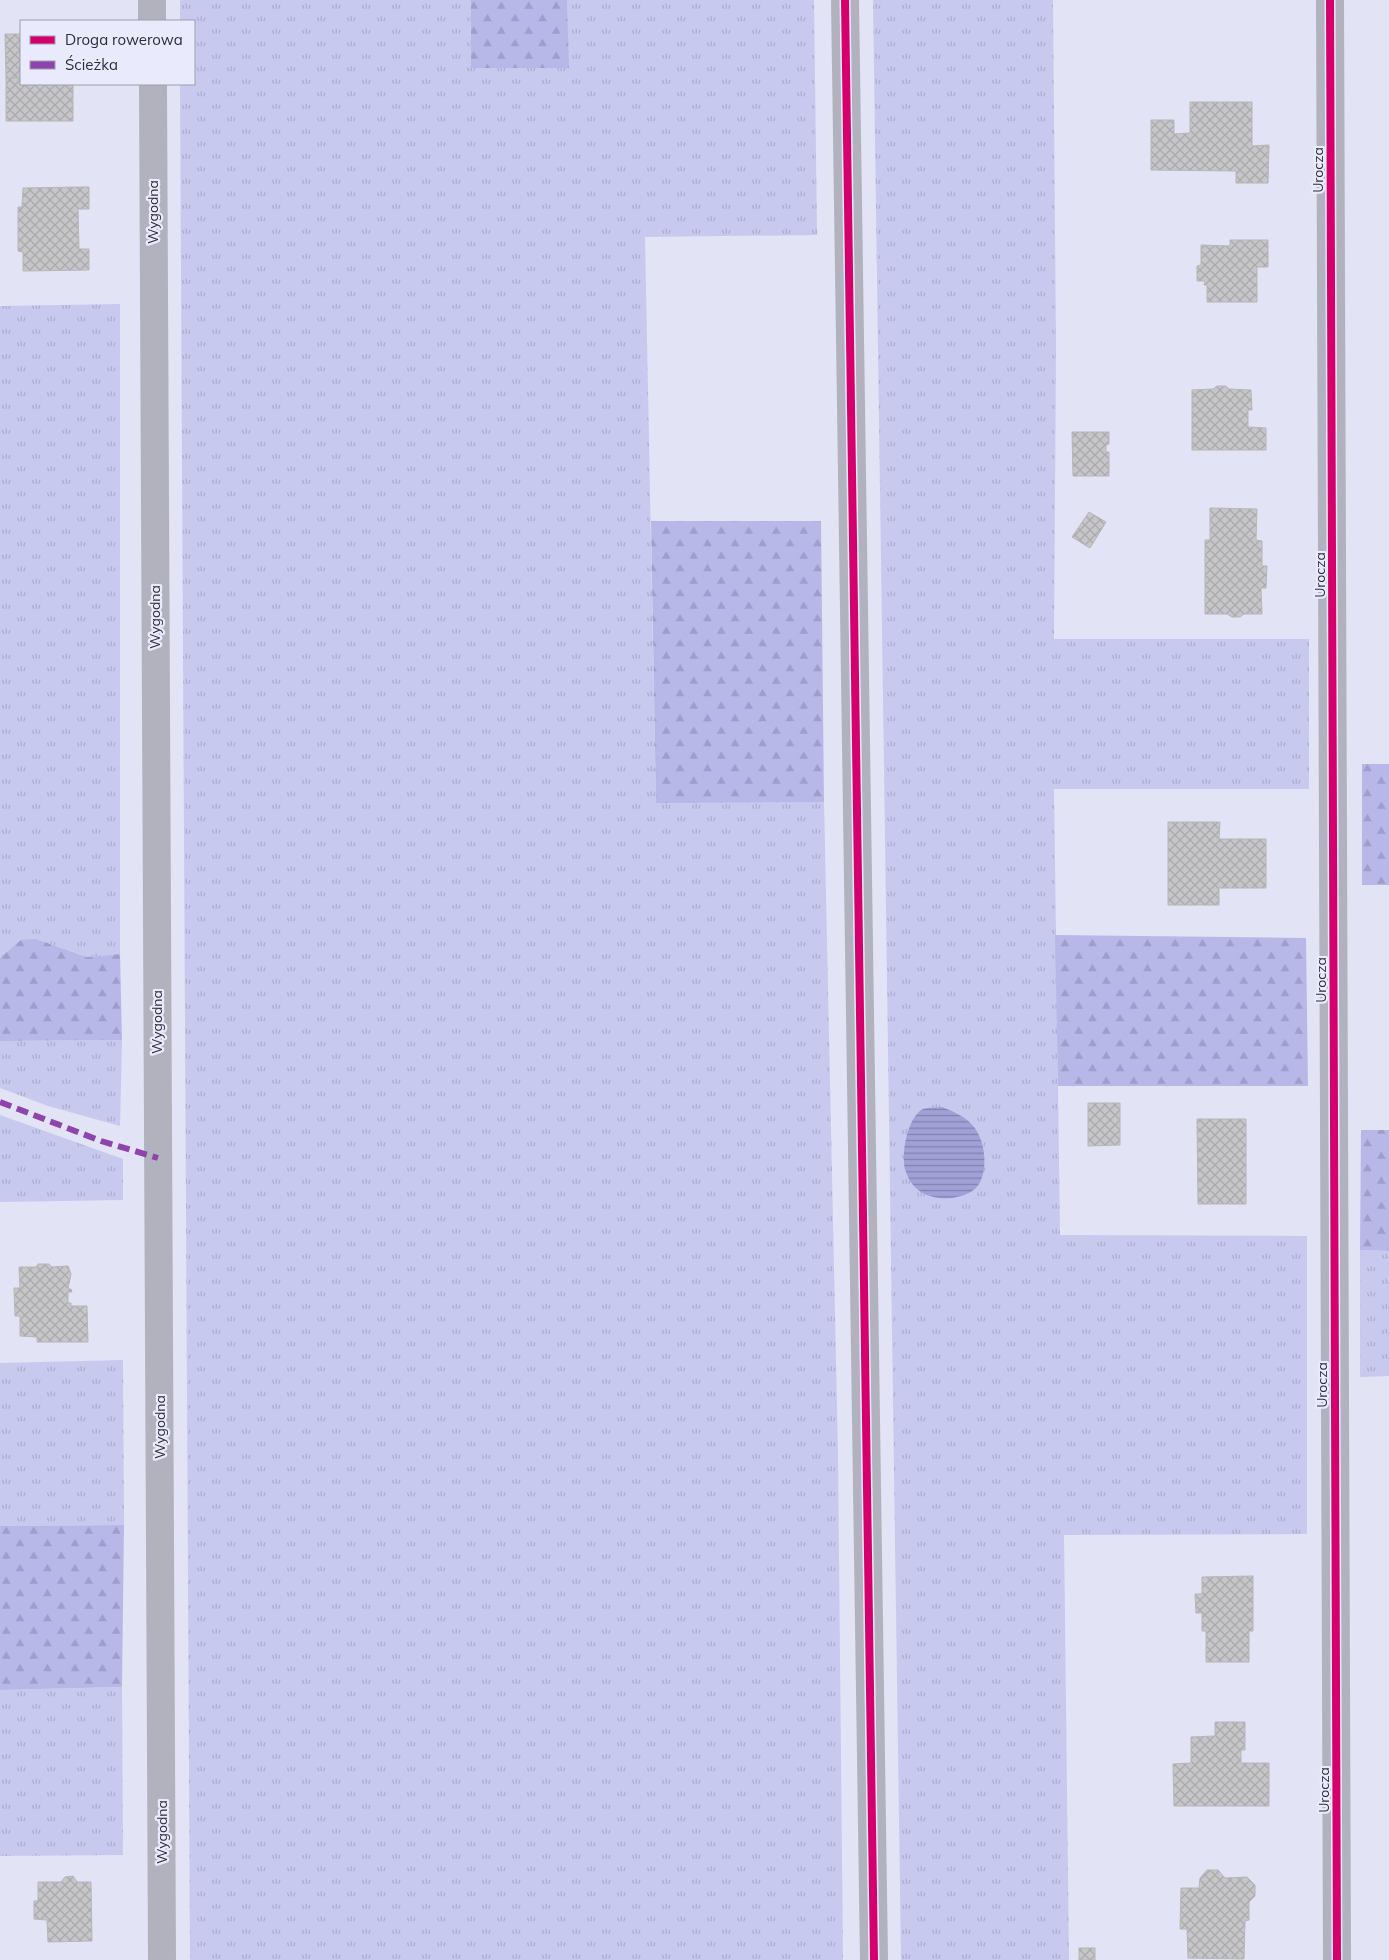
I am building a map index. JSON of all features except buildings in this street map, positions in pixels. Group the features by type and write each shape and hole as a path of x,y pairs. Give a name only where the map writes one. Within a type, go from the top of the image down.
{"street":[{"path":"152,0 152,20"},
{"path":"845,0 874,1960"},
{"name":"Urocza","path":"1330,0 1337,1960"},
{"name":"Wygodna","path":"153,85 162,1960"}],"green space":[{"path":"180,0 471,0 471,68 568,68 567,0 814,0 817,235 645,237 656,802 824,802 838,1454 843,1960 190,1960 180,85 195,85 195,20 180,20"},
{"path":"471,0 567,0 569,68 471,68"},
{"path":"873,0 1053,0 1056,346 1054,639 1309,639 1309,789 1054,789 1060,1235 1307,1236 1307,1534 1064,1535 1069,1960 901,1960"},
{"path":"120,304 120,954 87,957 36,939 0,958 0,306"},
{"path":"651,521 821,521 824,802 656,803"},
{"path":"1362,764 1389,764 1389,885 1362,885"},
{"path":"1055,935 1306,938 1308,1086 1058,1086"},
{"path":"36,939 87,957 120,954 122,1040 0,1041 0,958 21,940"},
{"path":"122,1040 120,1126 48,1106 0,1088 0,1041"},
{"path":"0,1115 123,1159 123,1200 0,1202"},
{"path":"1361,1130 1389,1130 1389,1251 1360,1250"},
{"path":"1360,1250 1389,1251 1389,1376 1360,1377"},
{"path":"123,1360 124,1525 0,1526 0,1363"},
{"path":"124,1525 122,1687 0,1690 0,1526"},
{"path":"122,1687 123,1855 0,1856 0,1690"}],"shaded area":[{"path":"942,1107 960,1115 974,1127 981,1141 984,1158 983,1175 976,1188 968,1194 952,1198 937,1198 918,1190 909,1179 904,1165 906,1138 917,1113 927,1108"}],"marked path":[{"path":"0,1102 101,1141 158,1158"}],"cycle path":[{"path":"845,0 874,1960"},
{"path":"1330,0 1337,1960"}]}
